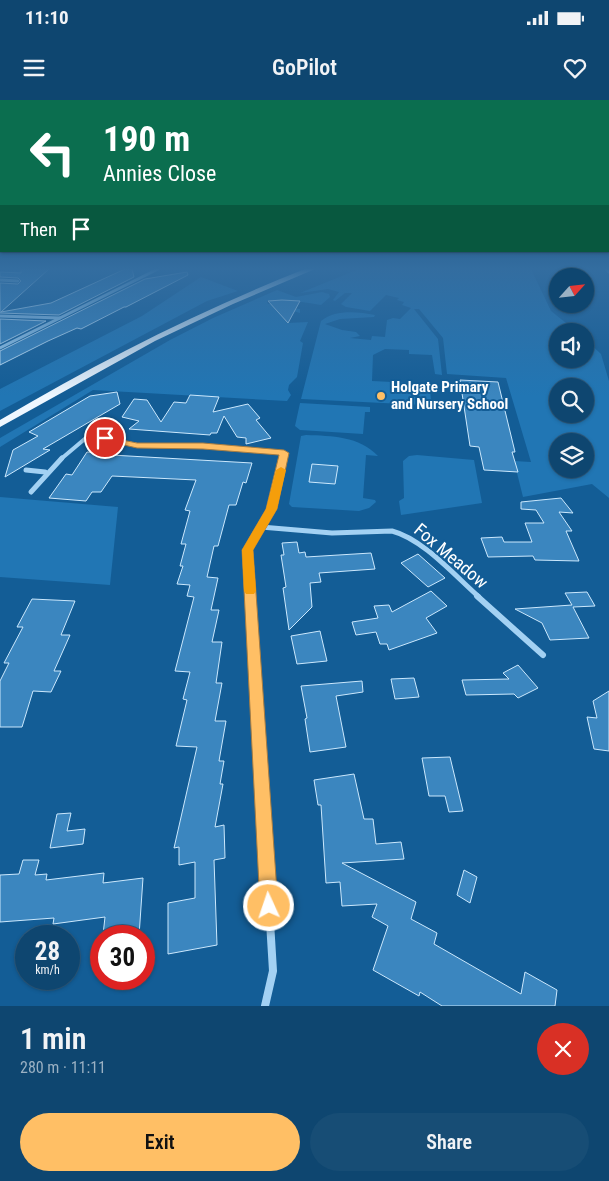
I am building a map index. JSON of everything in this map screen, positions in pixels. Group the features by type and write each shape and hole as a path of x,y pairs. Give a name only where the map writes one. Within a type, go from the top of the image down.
{"main road":[{"path":"0,424 106,363 208,311"}],"street":[{"path":"0,348 74,311"},
{"path":"0,316 61,318"},
{"path":"31,492 45,472 106,421"},
{"path":"89,435 137,446 203,446 284,453 271,509 248,550 273,971 265,1006"},
{"path":"26,470 45,472"},
{"name":"Fox Meadow","path":"260,527 332,533 392,530 400,533 429,552 543,655"}],"shaded area":[{"path":"149,311 188,311 0,411 0,389"},
{"path":"228,311 282,311 278,312 287,323 308,322 300,341 303,343 297,377 289,385 288,390 291,395 287,401 93,390 0,447 0,438 170,340"},
{"path":"408,311 416,311 438,339 442,375 435,374 432,355 409,354 409,350 385,349 373,355 372,381 413,383 413,388 430,389 431,401 424,405 301,399 321,321 340,313 354,312 375,315 374,317 340,319 325,324 342,330 356,332 360,336 350,338 371,340 372,336 385,337 387,320 393,318 400,319"},
{"path":"421,311 549,311 549,313 554,313 566,323 549,323 549,368 594,368 594,347 601,354 609,381 609,498 592,484 523,497 514,461 531,462 506,378 447,374 443,338"},
{"path":"300,403 370,407 370,412 365,412 363,434 300,430 295,426"},
{"path":"301,436 345,438 371,449 378,456 366,455 363,498 375,500 376,502 369,508 359,511 292,507 289,504"},
{"path":"409,456 474,460 482,503 401,515 399,501 404,498 403,461"},
{"path":"0,497 118,507 110,585 0,577"}],"building":[{"path":"0,311 66,311 59,315 0,313"},
{"path":"80,311 116,311 81,329 77,328 48,341 0,365 0,351"},
{"path":"277,311 294,311 288,323"},
{"path":"0,319 46,321 0,344"},
{"path":"460,380 498,382 515,452 512,452 518,472 484,470 479,447 470,446"},
{"path":"117,392 120,404 43,449 50,450 5,477 13,450 38,436 29,432 90,396"},
{"path":"190,395 219,397 213,412 248,404 260,418 256,420 271,438 246,444 246,438 237,437 224,416 217,433 211,433 210,435 129,429 139,421 122,417 134,399 147,400 161,422 174,402 186,403"},
{"path":"87,452 252,463 246,483 243,482 236,505 229,505 218,546 214,546 207,577 218,578 211,610 219,610 212,642 222,642 216,683 222,683 215,721 226,721 219,761 224,761 220,784 223,784 215,827 224,825 225,858 214,860 217,945 168,954 168,903 195,898 195,862 179,865 179,847 174,848 197,747 176,746 187,700 183,699 190,672 175,671 194,597 187,596 190,585 177,584 183,566 180,566 186,544 181,544 190,511 185,510 196,480 112,476 101,492 92,492 86,501 49,498 66,474 72,475"},
{"path":"312,464 338,466 335,484 309,482"},
{"path":"561,498 573,513 559,512 572,531 566,531 579,561 535,560 533,556 488,557 481,538 502,537 504,542 532,542 525,523 544,523 536,510 521,509 521,502"},
{"path":"297,542 299,553 305,552 306,557 371,553 375,569 319,573 321,582 310,583 312,607 289,630 283,588 286,587 281,555 284,555 282,543"},
{"path":"418,554 445,578 428,587 401,563"},
{"path":"431,591 447,606 426,618 437,633 389,650 387,644 380,644 376,632 356,635 352,622 378,618 374,606 389,605 392,612"},
{"path":"587,592 595,606 573,607 589,638 550,640 542,623 515,609 572,605 565,593"},
{"path":"32,599 75,601 61,635 70,635 54,671 61,671 51,692 33,691 22,727 0,727 0,681 9,663 4,663 23,627 17,627"},
{"path":"320,631 327,661 297,664 291,636"},
{"path":"518,665 538,688 518,698 514,694 466,695 462,680 509,679 503,673"},
{"path":"414,678 419,697 395,699 391,679"},
{"path":"362,681 363,692 336,696 346,747 310,752 305,719 307,718 301,686"},
{"path":"609,691 609,751 594,749 587,717 597,718 593,701"},
{"path":"450,757 463,811 449,812 445,796 429,796 422,758"},
{"path":"354,774 364,819 373,819 376,844 401,842 404,859 342,863 416,902 411,919 437,933 434,944 521,994 525,972 557,990 555,1006 442,1006 420,992 419,996 373,970 388,926 372,917 377,904 342,906 340,882 326,883 321,805 318,805 314,780"},
{"path":"71,813 67,831 85,829 83,844 50,848 57,814"},
{"path":"23,860 39,860 35,875 47,874 46,880 104,873 103,883 143,878 140,925 104,925 105,917 53,924 54,918 0,922 0,875 19,874"},
{"path":"464,870 477,877 470,903 457,895"}],"slow traffic":[{"path":"250,591 248,550 271,509 281,470"}],"place":[{"name":"Holgate Primary and Nursery School","path":"381,396"}],"route":[{"path":"105,438 137,446 203,446 284,453 277,490 271,509 248,550 269,906"}]}
